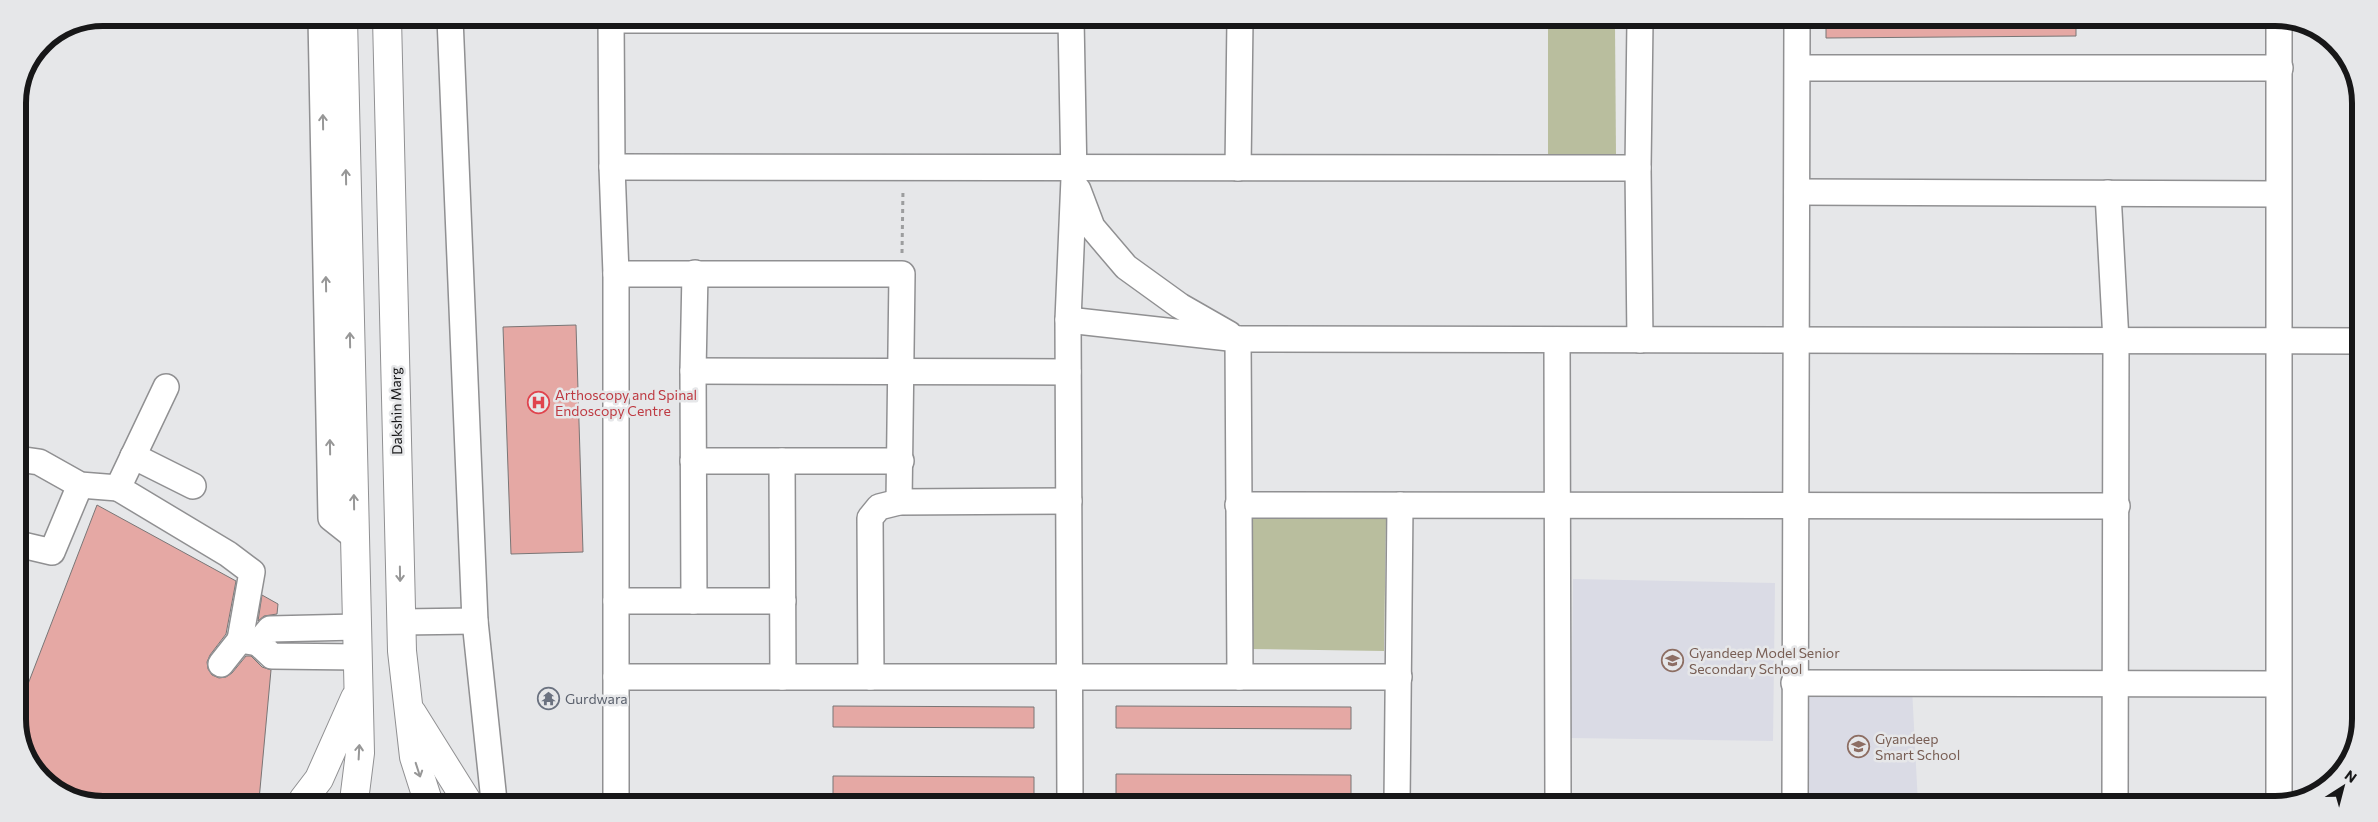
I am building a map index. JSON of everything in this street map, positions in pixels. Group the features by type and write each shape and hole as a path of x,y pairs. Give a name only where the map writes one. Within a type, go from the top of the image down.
{"main road":[{"path":"343,26 360,753 355,796"},
{"name":"Dakshin Marg","path":"387,26 401,622 414,757 426,796"},
{"path":"306,796 319,779 327,764 358,689"},
{"path":"408,708 463,796"}],"street":[{"path":"321,26 331,518 355,537"},
{"path":"400,26 411,511 400,540"},
{"path":"450,26 475,621 493,796"},
{"path":"611,26 612,167 616,274 616,796"},
{"path":"1070,796 1068,320 1073,173 1071,26"},
{"path":"1238,168 1240,26"},
{"path":"1640,26 1638,168 1640,340"},
{"path":"1795,796 1794,683 1798,340 1797,26"},
{"path":"2279,27 2279,796"},
{"path":"1798,68 2280,68"},
{"path":"612,167 903,168 1073,173 1238,168 1638,168"},
{"path":"1073,173 1092,227 1126,267 1180,306 1238,339"},
{"path":"1797,192 2278,194"},
{"path":"2108,193 2116,341 2115,796"},
{"path":"694,601 693,371 695,273"},
{"path":"616,274 902,274 899,502"},
{"path":"1068,320 1238,339 2352,341"},
{"path":"1238,339 1240,677"},
{"path":"1557,340 1558,796"},
{"path":"693,371 1068,372"},
{"path":"118,488 166,387"},
{"path":"133,456 192,486"},
{"path":"26,460 39,462 80,486 118,488 228,554 252,572 249,642"},
{"path":"693,461 901,461"},
{"path":"782,461 783,677"},
{"path":"26,546 52,552 80,486"},
{"path":"871,677 870,518 879,507 899,502 1069,501"},
{"path":"1238,505 2117,506"},
{"path":"1397,796 1400,677 1400,505"},
{"path":"616,601 783,601"},
{"path":"401,622 475,621"},
{"path":"221,664 249,642 270,630 357,627"},
{"path":"249,642 272,656 358,657"},
{"path":"616,677 1400,677"},
{"path":"1794,683 2278,684"}],"path":[{"path":"902,274 903,168"}],"shaded area":[{"name":"Gyandeep Model Senior Secondary School","path":"1573,579 1775,583 1773,741 1571,738"},
{"name":"Gyandeep Smart School","path":"1803,688 1912,688 1918,796 1804,796"}],"green space":[{"path":"1615,26 1616,156 1548,157 1548,28"},
{"path":"1250,516 1386,519 1384,651 1248,649"}],"building":[{"path":"1826,26 2076,26 2076,36 1826,38"},
{"path":"576,325 583,552 511,554 503,327"},
{"path":"97,505 236,581 226,634 207,662 208,669 212,675 219,678 226,677 232,673 246,656 251,656 262,667 271,670 259,796 103,796 78,792 56,780 42,766 32,748 26,724 26,689"},
{"path":"262,595 278,604 277,614 264,616 258,621"},
{"path":"833,706 1034,707 1034,728 833,727"},
{"path":"1116,706 1351,707 1351,729 1116,728"},
{"path":"1116,774 1351,775 1351,796 1116,796"},
{"path":"833,776 1034,777 1034,796 833,796"}],"place":[{"name":"Arthoscopy and Spinal Endoscopy Centre","path":"539,402"},
{"name":"Gyandeep Model Senior Secondary School","path":"1673,660"},
{"name":"Gurdwara","path":"549,698"},
{"name":"Gyandeep Smart School","path":"1859,746"}]}
